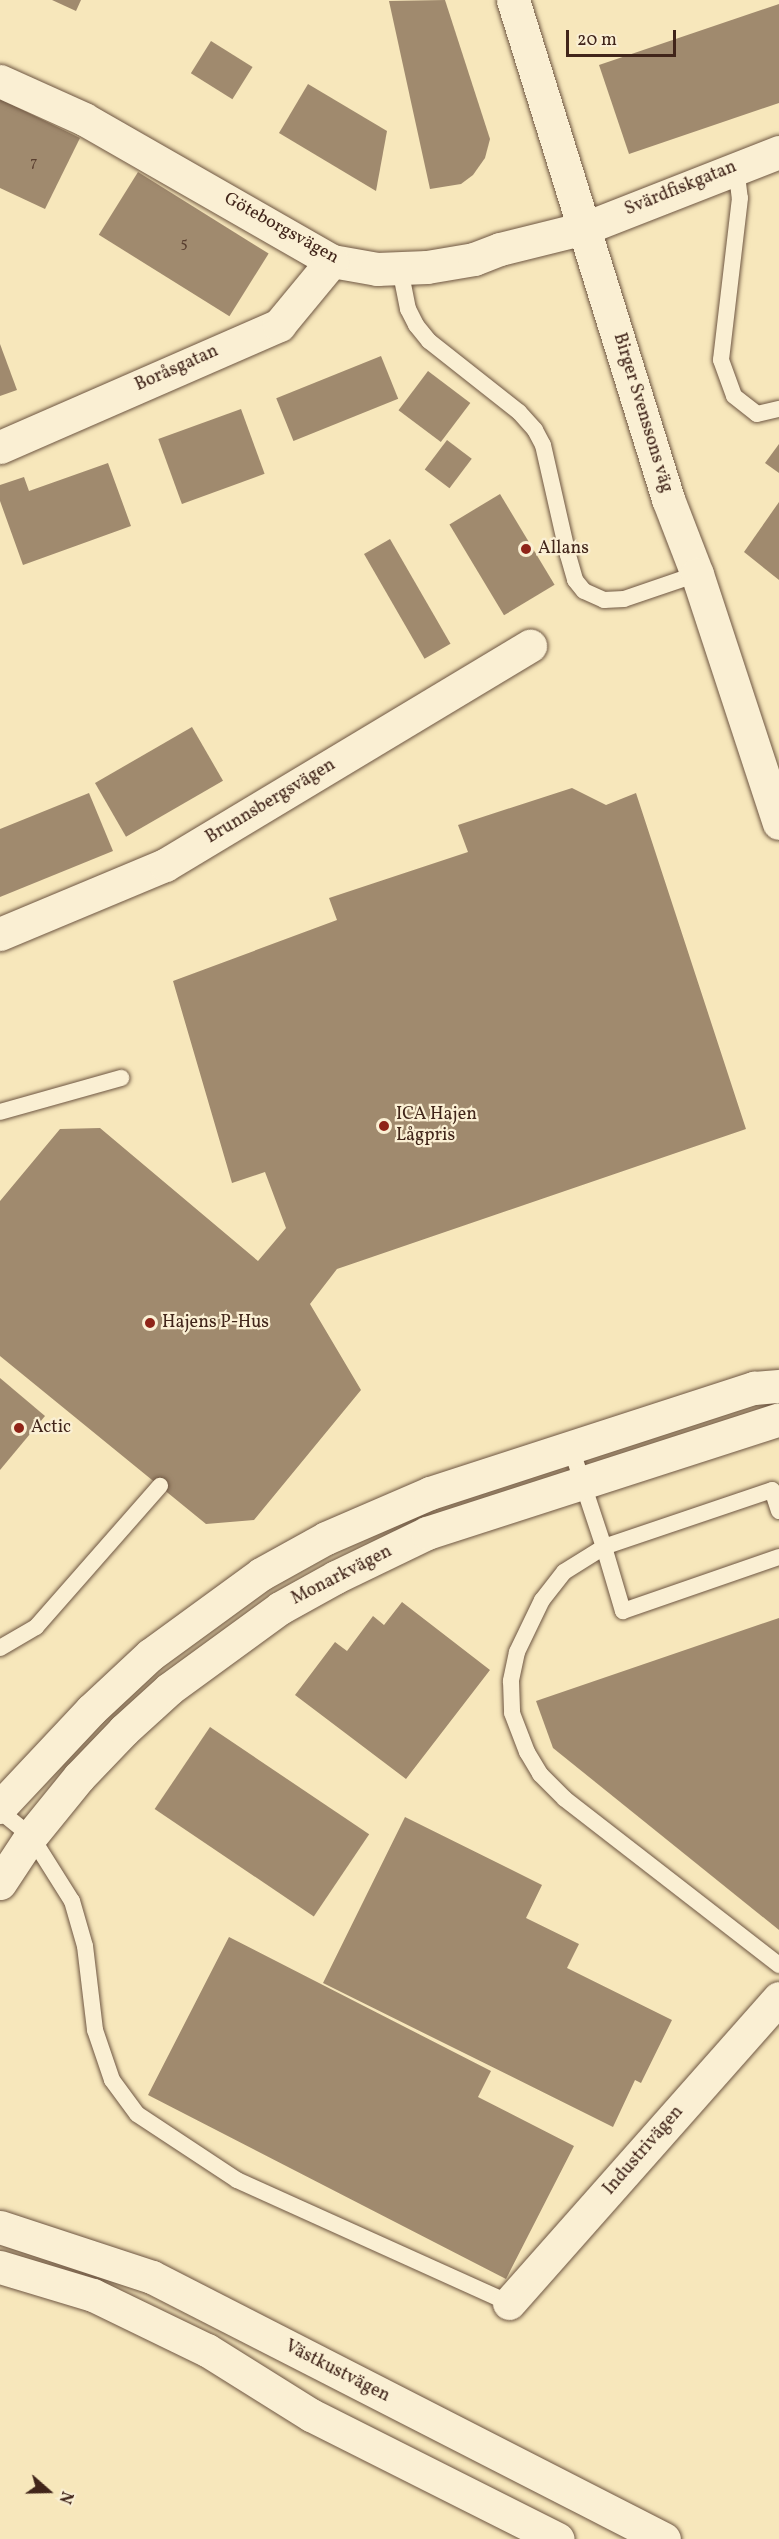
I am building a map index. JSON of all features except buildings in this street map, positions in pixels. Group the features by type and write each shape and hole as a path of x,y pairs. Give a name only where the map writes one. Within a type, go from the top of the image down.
{"street":[{"name":"Birger Svenssons väg","path":"513,0 668,499 697,574 779,823"},
{"name":"Göteborgsvägen","path":"0,81 84,119 332,261 400,269 474,260 500,249 585,228"},
{"name":"Svärdfiskgatan","path":"585,228 779,152"},
{"name":"Boråsgatan","path":"0,447 279,325 332,261"},
{"name":"Brunnsbergsvägen","path":"0,934 165,865 530,646"},
{"name":"Monarkvägen","path":"0,1809 91,1710 150,1655 261,1574 326,1538 430,1493 771,1383"},
{"name":"Monarkvägen","path":"0,1883 31,1836 79,1777 169,1689 280,1608 336,1577 427,1533 779,1419"},
{"name":"Industrivägen","path":"509,2303 779,1998"},
{"name":"Västkustvägen","path":"0,2227 152,2277 664,2539"},
{"path":"0,2267 93,2295 207,2350 311,2415 558,2539"}],"lane":[{"path":"736,167 740,198 721,360 734,396 757,414 779,409"},
{"path":"400,269 408,309 416,325 429,341 519,412 535,430 543,445 575,580 584,591 604,600 624,599 697,574"},
{"path":"0,1112 121,1078"},
{"path":"571,1448 624,1611 779,1557"},
{"path":"0,1648 36,1627 160,1486"},
{"path":"779,1510 772,1490 604,1547 564,1572 542,1600 517,1652 511,1681 512,1713 526,1752 540,1774 565,1799 779,1965"},
{"path":"0,1809 31,1836 72,1901 85,1946 95,2030 112,2080 137,2114 237,2180 509,2303"}],"place":[{"name":"Allans","path":"526,549"},
{"name":"ICA Hajen Lågpris","path":"384,1126"},
{"name":"Hajens P-Hus","path":"150,1323"},
{"name":"Actic","path":"19,1428"}]}
